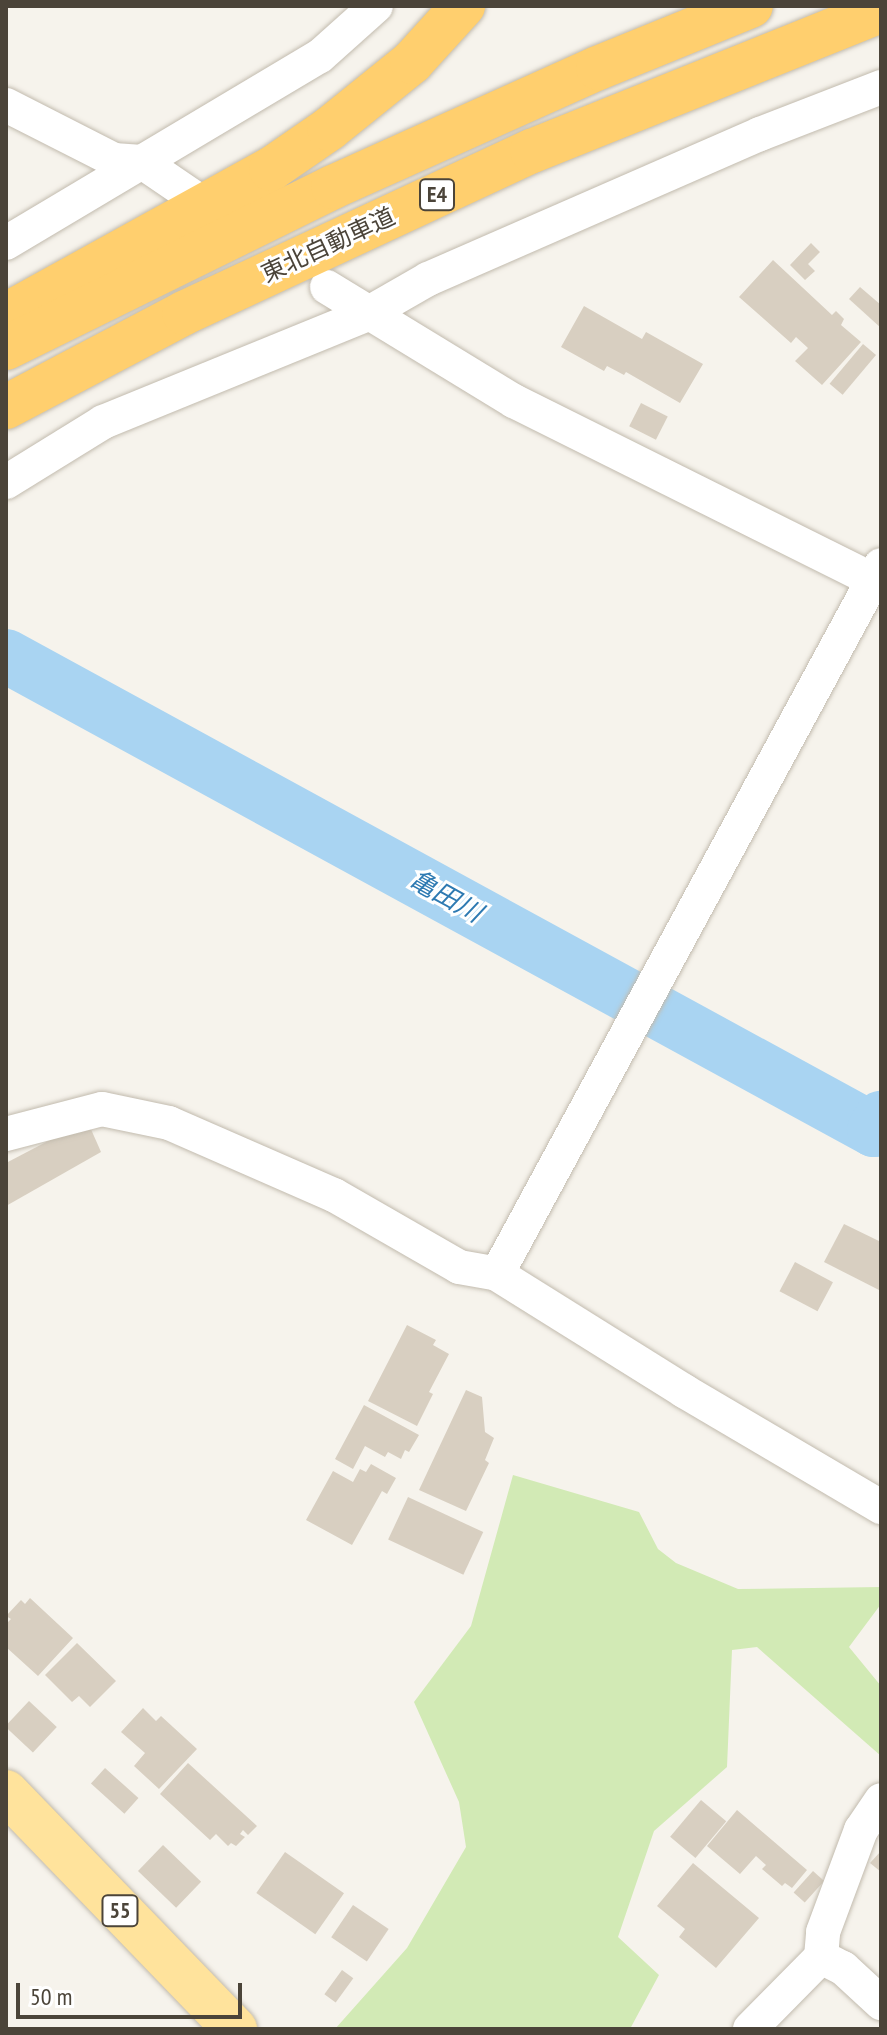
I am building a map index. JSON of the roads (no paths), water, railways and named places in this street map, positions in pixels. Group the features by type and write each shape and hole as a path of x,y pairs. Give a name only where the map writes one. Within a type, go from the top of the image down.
{"highway":[{"path":"6,315 271,169 329,129 412,62 463,6"},
{"name":"東北自動車道","path":"6,348 167,266 347,180 598,68 751,6"},
{"name":"東北自動車道","path":"6,407 184,313 532,151 881,11"}],"main road":[{"name":"55","path":"6,1792 235,2029"}],"street":[{"path":"6,243 320,56 376,6"},
{"path":"6,482 103,422 367,314 428,279 760,134 881,87"},
{"path":"6,105 114,160 142,162 205,205"},
{"path":"327,287 514,401 878,577 497,1274"},
{"path":"6,1134 102,1109 169,1123 334,1195 459,1267 497,1274 684,1391 881,1507"},
{"path":"750,2029 821,1957 823,1932 861,1830 881,1800"},
{"path":"821,1957 843,1968 881,2003"}],"waterway":[{"name":"亀田川","path":"6,656 874,1130 881,1118"}]}
